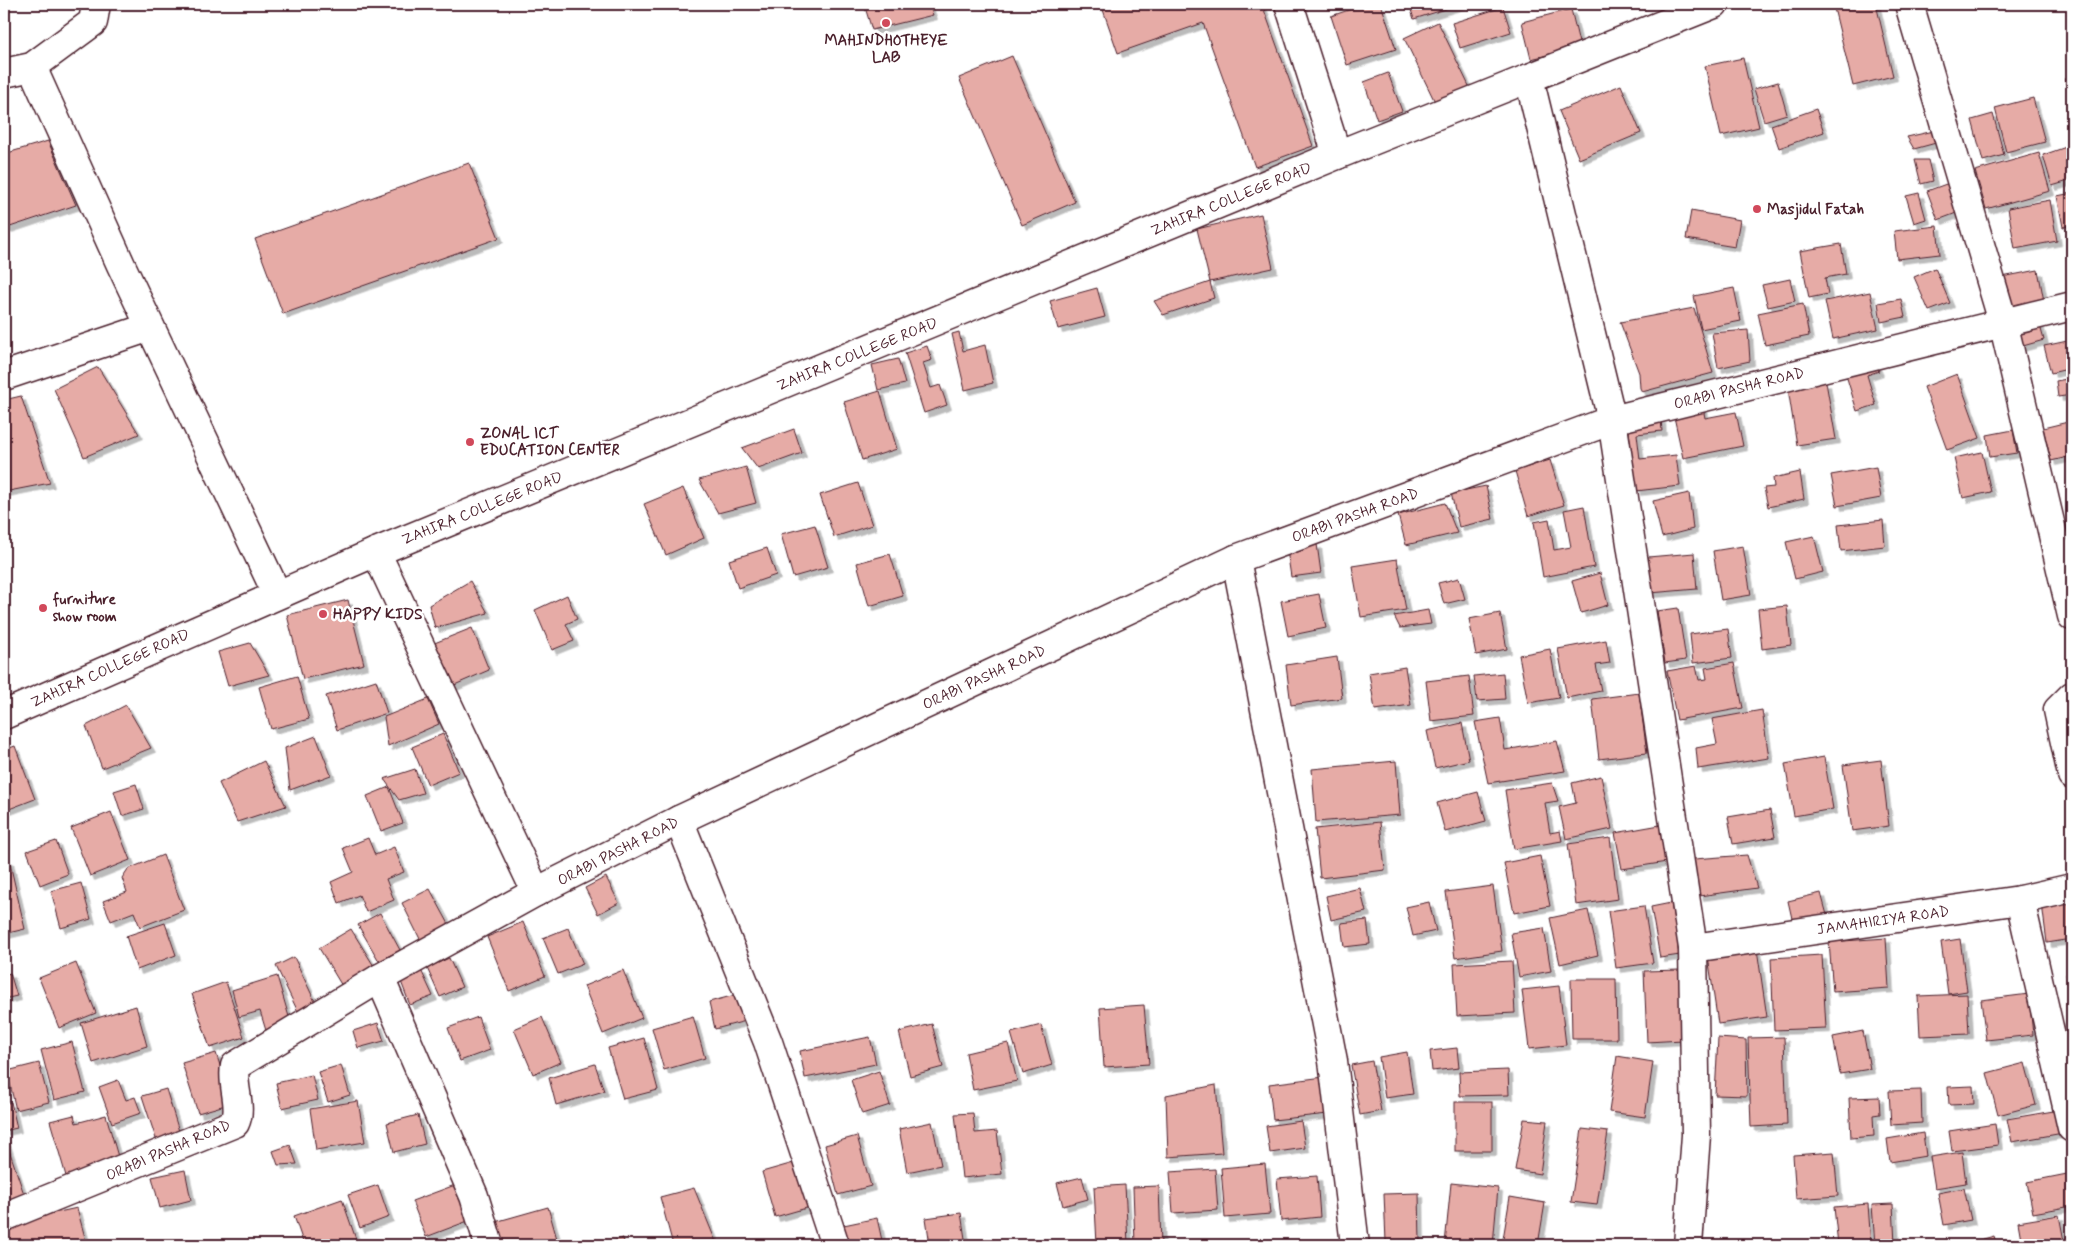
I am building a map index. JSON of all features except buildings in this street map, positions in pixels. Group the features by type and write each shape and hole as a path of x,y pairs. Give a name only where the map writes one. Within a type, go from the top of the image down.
{"street":[{"path":"4,73 32,67 93,22 96,4"},
{"path":"1289,4 1337,155"},
{"name":"ZAHIRA COLLEGE ROAD","path":"4,715 376,552 1337,155 1714,4"},
{"path":"1909,4 2002,322 2072,616"},
{"path":"32,67 150,327 277,594"},
{"path":"1528,78 1612,420 1693,948 1696,1136 1688,1245"},
{"name":"ORABI PASHA ROAD","path":"4,1218 235,1123 239,1116 233,1077 235,1066 380,978 536,892 679,820 1236,559 1612,420 2072,306"},
{"path":"4,376 150,327"},
{"path":"376,552 536,892"},
{"path":"1236,559 1333,1061 1355,1245"},
{"path":"2072,696 2058,710 2072,774"},
{"path":"679,820 768,1042 835,1245"},
{"name":"JAMAHIRIYA ROAD","path":"1693,948 2020,900 2072,888"},
{"path":"2020,900 2072,1128"},
{"path":"380,978 474,1196 489,1245"}],"place":[{"name":"MAHINDHOTHEYE LAB","path":"886,23"},
{"name":"Masjidul Fatah","path":"1757,209"},
{"name":"ZONAL ICT EDUCATION CENTER","path":"470,442"},
{"name":"furniture show room","path":"43,608"},
{"name":"HAPPY KIDS","path":"323,614"}]}
